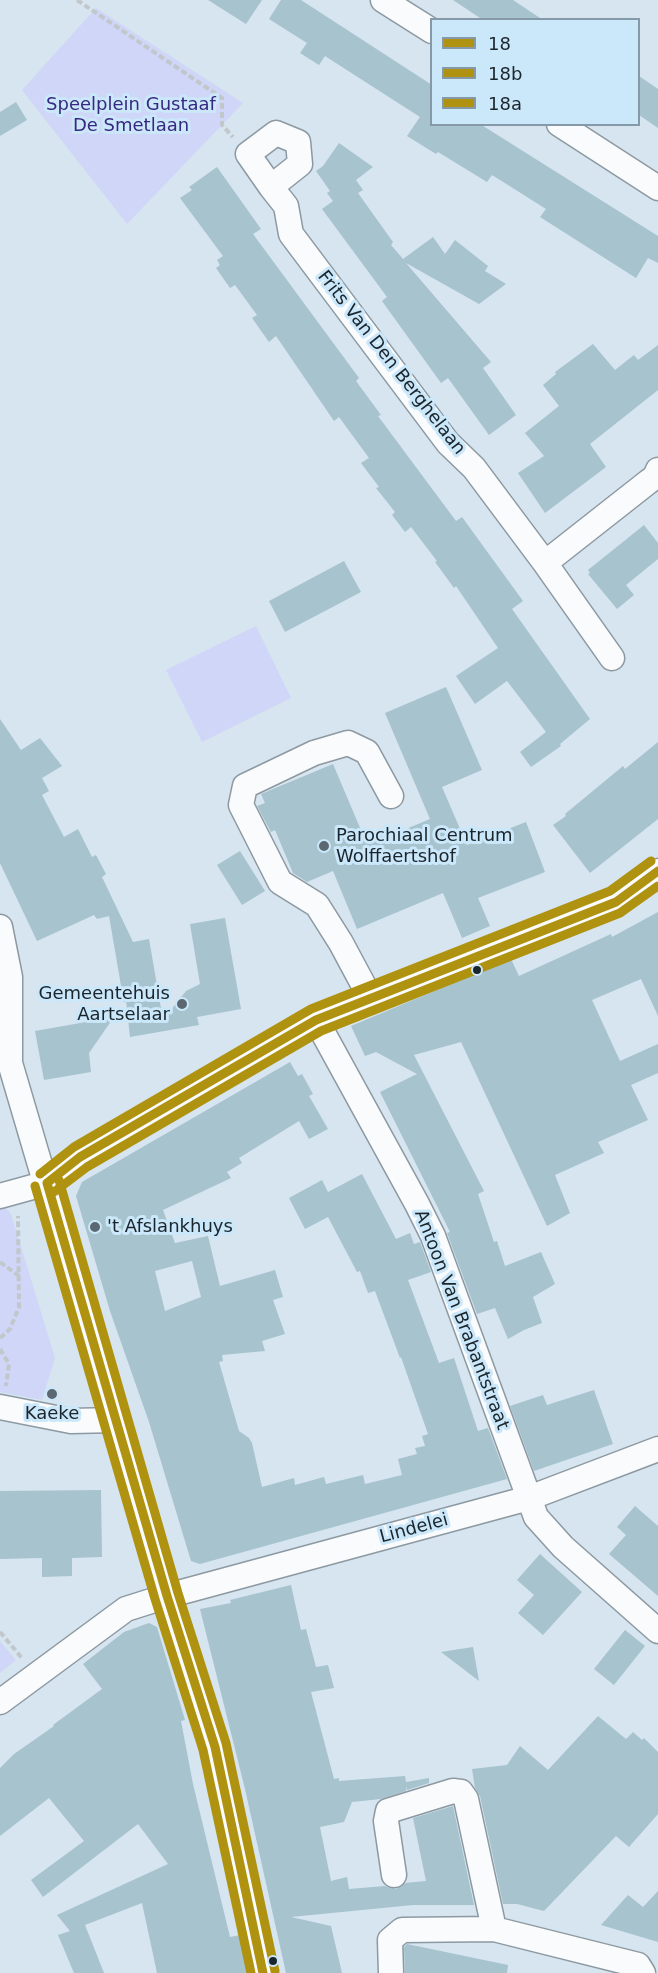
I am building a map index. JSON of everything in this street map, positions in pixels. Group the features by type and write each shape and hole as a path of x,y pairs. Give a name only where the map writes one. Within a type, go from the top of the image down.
{"street":[{"path":"383,0 430,30"},
{"path":"562,126 658,188"},
{"name":"Frits Van Den Berghelaan","path":"271,187 286,206 291,234 448,443 474,468 612,658"},
{"path":"545,563 655,477 658,470"},
{"path":"371,999 341,943 317,905 280,882 241,805 245,786 314,753 348,743 367,752 391,796"},
{"path":"0,1196 46,1183 80,1157 316,1020 616,902 658,871"},
{"path":"0,927 10,977 10,1063 166,1596 215,1746 263,1973"},
{"name":"Antoon Van Brabantstraat","path":"316,1020 433,1236 536,1517 563,1547 658,1631"},
{"path":"0,1407 71,1421 116,1420"},
{"name":"Lindelei","path":"0,1702 126,1609 166,1596 529,1498 658,1449"},
{"path":"394,1875 386,1821 388,1810 453,1791 461,1792 466,1798 494,1929"},
{"path":"391,1973 390,1940 402,1930 494,1929 638,1965 643,1973"}],"path":[{"path":"76,0 222,98 222,125"},
{"path":"0,1338 10,1329 19,1306 17,1218 46,1183"},
{"path":"0,1262 20,1276"},
{"path":"0,1349 9,1364 8,1380 0,1407"},
{"path":"0,1632 36,1675"}],"green space":[{"name":"Speelplein Gustaaf De Smetlaan","path":"96,8 243,103 127,224 22,90"},
{"path":"256,626 291,698 202,742 166,670"},
{"path":"5,1207 11,1214 55,1358 42,1400 0,1392 0,1208"},
{"path":"0,1641 16,1660 0,1673"}],"building":[{"path":"208,0 262,0 246,24"},
{"path":"281,0 301,0 430,84 430,126 483,126 658,236 658,263 648,258 636,278 540,217 546,209 492,175 487,182 407,136 420,117 325,56 319,65 300,53 307,43 269,19"},
{"path":"453,0 513,0 540,18 480,18"},
{"path":"640,77 658,89 658,128 640,116"},
{"path":"16,102 27,120 0,136 0,112"},
{"path":"339,143 373,167 356,180 363,190 358,193 393,242 391,245 403,259 433,237 445,254 455,240 488,266 485,271 506,284 479,304 406,263 491,362 483,368 516,415 489,435 448,378 441,383 382,301 387,297 322,209 333,201 327,193 330,191 316,171 323,166"},
{"path":"217,167 261,229 253,234 359,378 356,381 381,415 378,416 456,521 462,517 523,601 512,609 590,719 560,744 561,746 531,767 520,752 546,732 507,681 475,704 456,676 498,648 456,586 454,588 411,527 405,532 392,515 395,512 376,488 379,487 361,463 369,458 339,417 334,421 276,336 269,342 252,318 257,315 235,285 230,288 216,268 220,265 217,260 223,256 180,198 192,190 189,187"},
{"path":"593,344 615,370 634,355 638,360 658,345 658,390 590,444 606,467 545,513 518,473 544,456 525,433 559,406 543,385 556,374 555,372"},
{"path":"644,525 658,543 658,559 626,585 634,595 617,609 588,574 590,573 588,570"},
{"path":"344,561 361,592 285,632 269,601"},
{"path":"446,687 482,770 442,787 467,845 526,822 545,872 478,898 490,926 462,938 443,893 357,929 333,871 307,882 293,873 275,830 271,832 257,806 265,803 261,794 333,764 366,842 386,834 387,837 430,819 385,713"},
{"path":"0,719 21,750 40,738 62,766 42,778 49,791 42,795 64,837 78,829 92,857 96,855 106,874 102,877 133,942 149,939 163,1020 186,991 200,984 190,924 225,918 241,1009 197,1017 199,1025 130,1037 126,1000 124,1003 109,916 97,919 94,915 37,941 0,863"},
{"path":"658,742 658,819 590,873 553,825 623,766 625,769"},
{"path":"240,851 265,891 242,905 217,865"},
{"path":"658,912 658,1016 641,979 592,1000 620,1061 658,1044 658,1073 631,1085 648,1120 598,1142 604,1153 555,1175 570,1213 547,1226 461,1042 414,1055 484,1191 478,1194 494,1242 497,1241 505,1266 541,1252 555,1284 533,1297 542,1323 508,1339 495,1308 477,1314 447,1233 450,1232 380,1092 417,1074 376,1052 365,1056 351,1026 511,959 519,976 611,934 612,937"},
{"path":"114,1017 89,1053 91,1072 44,1080 35,1031"},
{"path":"290,1062 298,1076 302,1074 313,1094 309,1096 328,1129 309,1139 299,1121 239,1158 242,1163 227,1172 231,1178 163,1210 175,1243 208,1236 220,1286 275,1270 283,1297 273,1300 285,1334 262,1341 265,1351 222,1355 223,1361 219,1362 239,1431 252,1443 262,1487 294,1478 295,1485 324,1477 326,1484 363,1475 365,1484 402,1475 398,1459 417,1454 415,1448 425,1446 422,1436 428,1434 375,1291 368,1293 360,1271 357,1272 328,1217 305,1229 289,1198 322,1180 328,1192 362,1174 396,1239 410,1233 414,1244 420,1242 431,1272 408,1280 439,1363 454,1358 478,1431 488,1428 507,1479 200,1564 191,1561 149,1422 110,1311 76,1196 82,1182","holes":["192,1261 201,1297 165,1311 155,1271"]},
{"path":"594,1390 613,1444 534,1471 510,1406 543,1395 547,1405"},
{"path":"101,1490 102,1557 72,1558 72,1576 42,1577 42,1558 0,1559 0,1491"},
{"path":"635,1506 658,1526 658,1596 609,1554 626,1535 617,1527"},
{"path":"540,1554 582,1592 543,1635 518,1613 534,1595 517,1580"},
{"path":"291,1585 301,1630 306,1629 316,1667 328,1665 334,1688 311,1692 334,1779 339,1778 339,1781 405,1776 406,1782 429,1778 429,1783 407,1790 406,1786 406,1791 381,1799 352,1802 344,1822 320,1827 331,1881 347,1877 349,1889 385,1886 396,1889 405,1883 426,1881 413,1818 453,1806 474,1905 413,1905 291,1917 331,1926 342,1973 286,1973 245,1789 200,1609 231,1603 230,1600"},
{"path":"149,1623 157,1627 185,1720 181,1721 193,1784 230,1937 240,1935 248,1973 157,1973 142,1903 85,1925 104,1973 74,1973 58,1935 70,1931 57,1915 168,1864 138,1824 43,1897 31,1880 84,1841 49,1798 0,1836 0,1768 14,1754 102,1689 83,1664 124,1632"},
{"path":"625,1630 645,1646 614,1685 594,1669"},
{"path":"473,1647 479,1681 441,1652"},
{"path":"598,1716 626,1739 633,1732 642,1740 644,1738 658,1752 658,1814 629,1847 616,1836 544,1911 517,1904 503,1904 472,1769 507,1765 520,1746 548,1770"},
{"path":"658,1891 658,1942 601,1925 628,1895 643,1907"},
{"path":"407,1944 508,1965 507,1973 405,1973 404,1947"}],"transit line":[{"name":"18a","path":"40,1174 74,1147 311,1009 610,891 651,861"},
{"name":"18","path":"47,1183 80,1157 316,1020 616,902 658,871"},
{"name":"18b","path":"54,1192 87,1167 321,1031 620,913 658,886"},
{"name":"18a","path":"59,1180 178,1593 226,1743 275,1971"},
{"name":"18","path":"47,1183 167,1596 215,1747 263,1973"},
{"name":"18b","path":"35,1186 155,1599 203,1750 251,1973"}],"place":[{"name":"Parochiaal Centrum Wolffaertshof","path":"324,846"},
{"name":"Gemeentehuis Aartselaar","path":"182,1004"},
{"name":"'t Afslankhuys","path":"95,1227"},
{"name":"Kaeke","path":"52,1394"}]}
